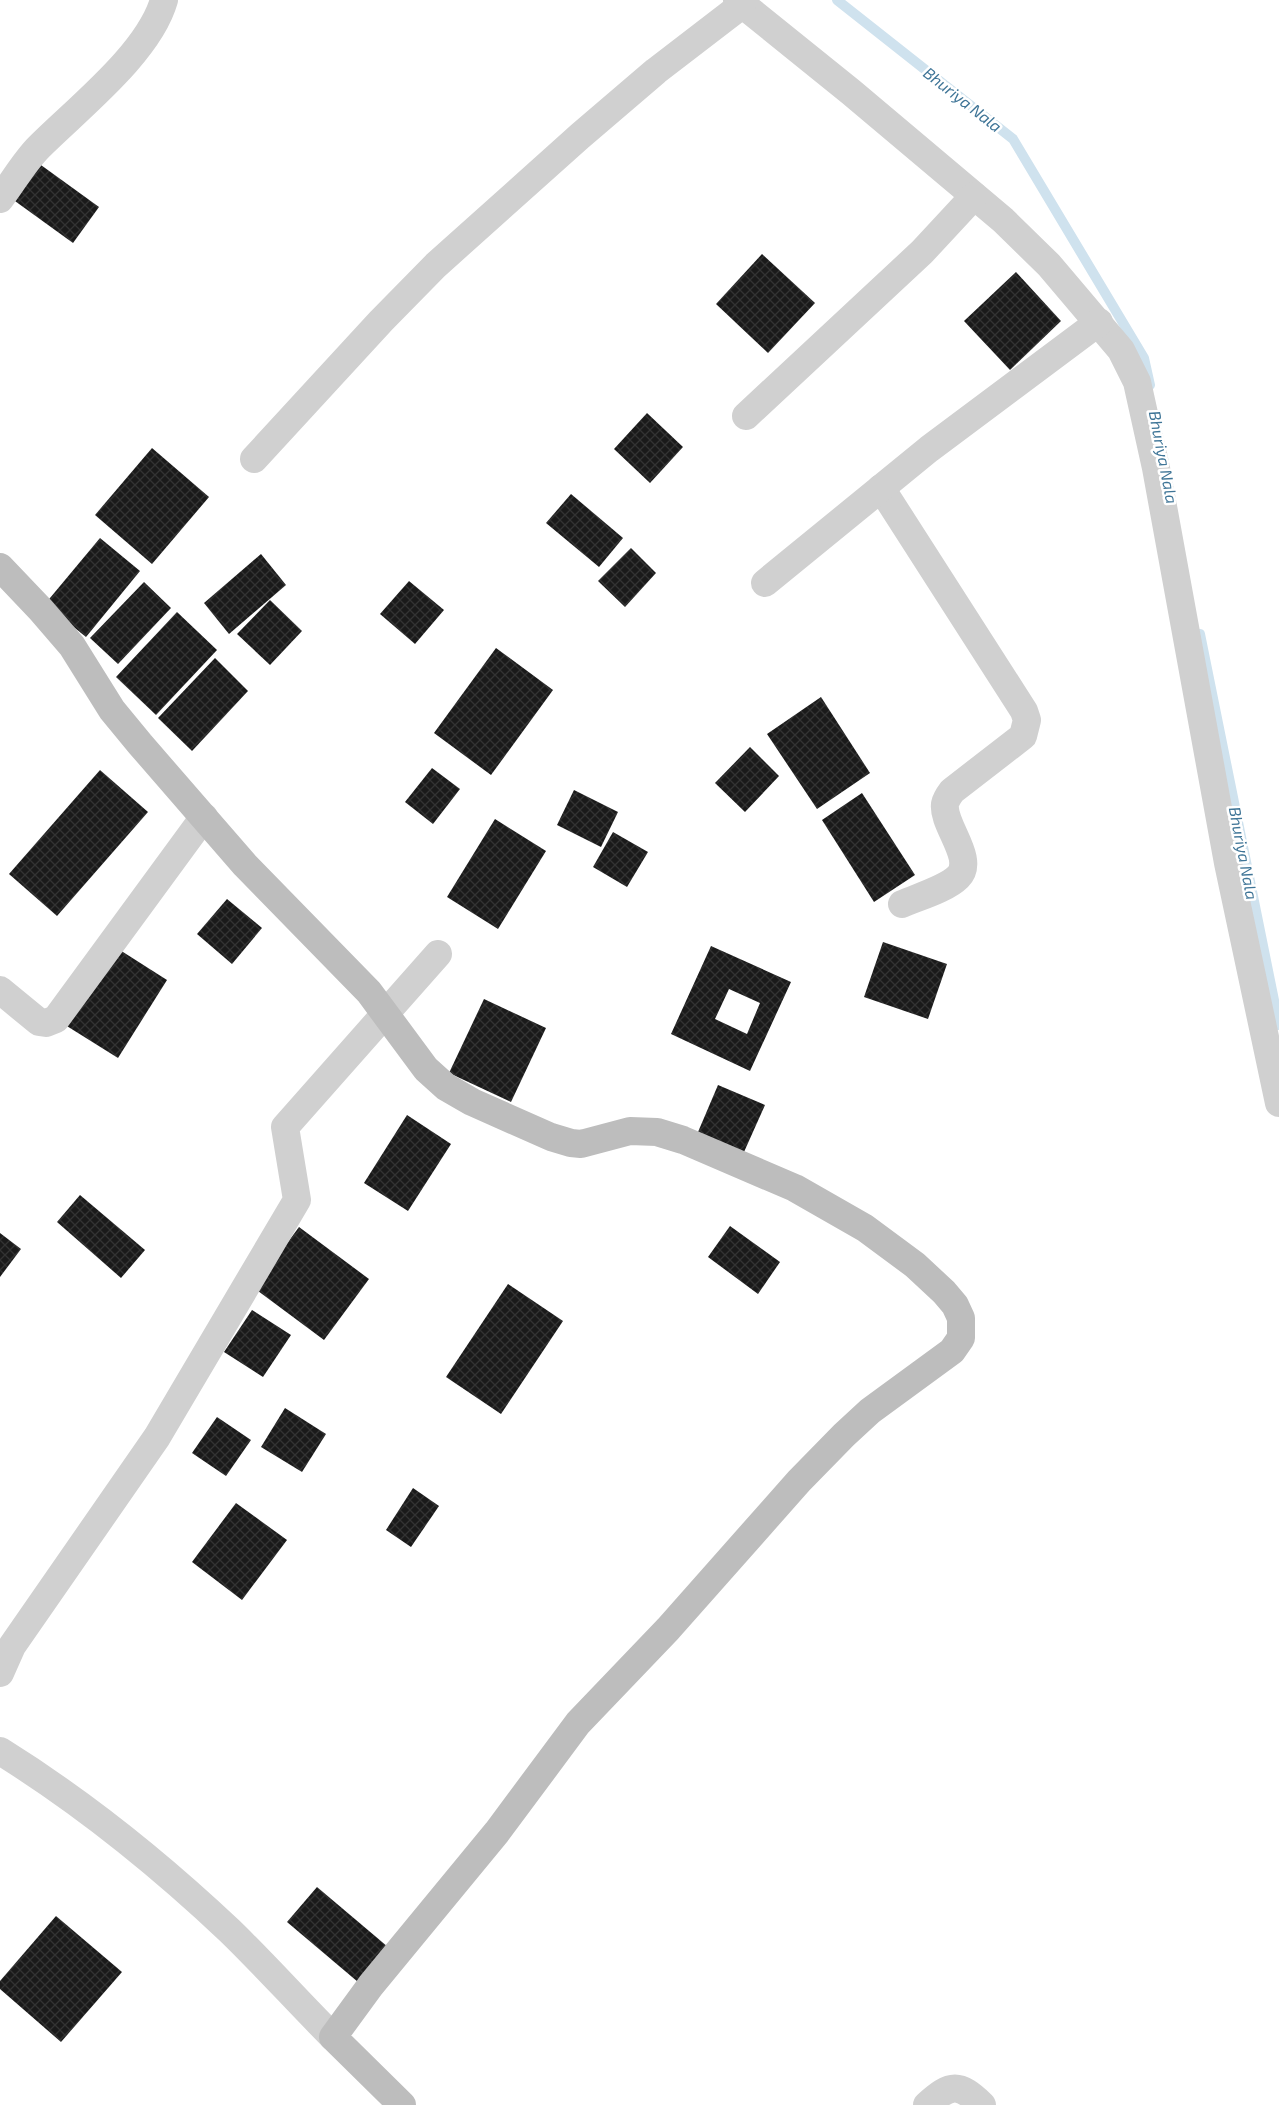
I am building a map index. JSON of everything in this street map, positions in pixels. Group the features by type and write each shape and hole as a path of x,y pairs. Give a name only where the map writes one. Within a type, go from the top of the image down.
{"street":[{"path":"0,199 37,149 137,48 151,29 164,0"},
{"path":"254,458 381,321 436,265 580,136 740,2 851,92 1003,220 1049,265 1099,322 1121,350 1137,382 1156,468 1228,863 1279,1103"},
{"path":"746,416 922,252 974,196"},
{"path":"765,583 929,449 1099,322"},
{"path":"881,488 1024,711 1027,720 1023,736 952,791 947,798 945,812 963,863 959,876 951,882 902,904"},
{"path":"0,567 72,646 112,710 140,744 244,865 369,992 426,1069 446,1087 472,1102 533,1130 571,1143 581,1144 630,1131 669,1135 803,1193 865,1228 915,1265 956,1305 961,1318 961,1338 952,1351 870,1410 844,1435 799,1481 668,1629 578,1723 497,1832 371,1985 334,2037"},
{"path":"0,990 39,1022 46,1023 56,1019 204,817"},
{"path":"0,1673 12,1646 157,1437 297,1200 285,1127 438,954"},
{"path":"0,1750 51,1782 148,1858 229,1930 402,2105"},
{"path":"928,2105 942,2092 954,2088 968,2091 982,2105"}],"building":[{"path":"34,160 99,207 73,243 8,196"},
{"path":"762,254 815,303 768,353 716,304"},
{"path":"1016,272 1061,321 1010,370 964,321"},
{"path":"647,413 683,447 650,483 614,449"},
{"path":"152,448 209,497 152,564 95,515"},
{"path":"571,494 623,538 599,567 546,523"},
{"path":"100,538 140,571 86,637 45,604"},
{"path":"631,548 656,573 625,607 598,581"},
{"path":"261,554 286,585 229,634 204,603"},
{"path":"409,581 444,610 415,644 380,614"},
{"path":"144,582 171,608 118,664 90,638"},
{"path":"270,600 302,631 270,665 237,634"},
{"path":"177,612 217,650 156,715 116,677"},
{"path":"496,648 553,690 491,775 434,733"},
{"path":"215,658 248,691 192,751 158,718"},
{"path":"821,697 870,773 817,809 767,734"},
{"path":"750,747 779,776 745,812 715,783"},
{"path":"432,768 460,789 433,824 405,802"},
{"path":"100,770 148,812 57,916 9,874"},
{"path":"574,790 618,812 601,847 557,825"},
{"path":"862,793 915,875 874,902 822,820"},
{"path":"495,819 546,851 498,929 447,897"},
{"path":"613,832 648,852 627,887 593,867"},
{"path":"227,899 262,928 232,964 197,934"},
{"path":"883,942 947,964 928,1019 864,997"},
{"path":"112,945 167,980 118,1058 62,1023"},
{"path":"711,946 791,982 750,1071 671,1034","holes":["729,989 760,1003 747,1034 715,1019"]},
{"path":"484,999 546,1028 511,1102 449,1073"},
{"path":"718,1085 765,1105 744,1152 698,1132"},
{"path":"407,1115 451,1144 408,1211 364,1183"},
{"path":"80,1195 145,1250 121,1278 57,1222"},
{"path":"730,1226 780,1262 758,1294 708,1257"},
{"path":"299,1227 369,1279 324,1340 254,1288"},
{"path":"0,1233 21,1249 0,1277"},
{"path":"508,1284 563,1321 501,1414 446,1377"},
{"path":"252,1310 291,1335 263,1377 224,1352"},
{"path":"285,1408 326,1434 302,1472 261,1447"},
{"path":"217,1417 251,1440 226,1476 192,1453"},
{"path":"413,1488 439,1506 411,1547 386,1530"},
{"path":"236,1503 287,1540 242,1600 192,1562"},
{"path":"317,1887 388,1947 358,1982 287,1922"},
{"path":"56,1916 122,1972 61,2042 0,1989 0,1981"}],"waterway":[{"name":"Bhuriya Nala","path":"837,0 1013,139 1144,358 1150,385"},
{"name":"Bhuriya Nala","path":"1200,634 1279,1025"}]}
